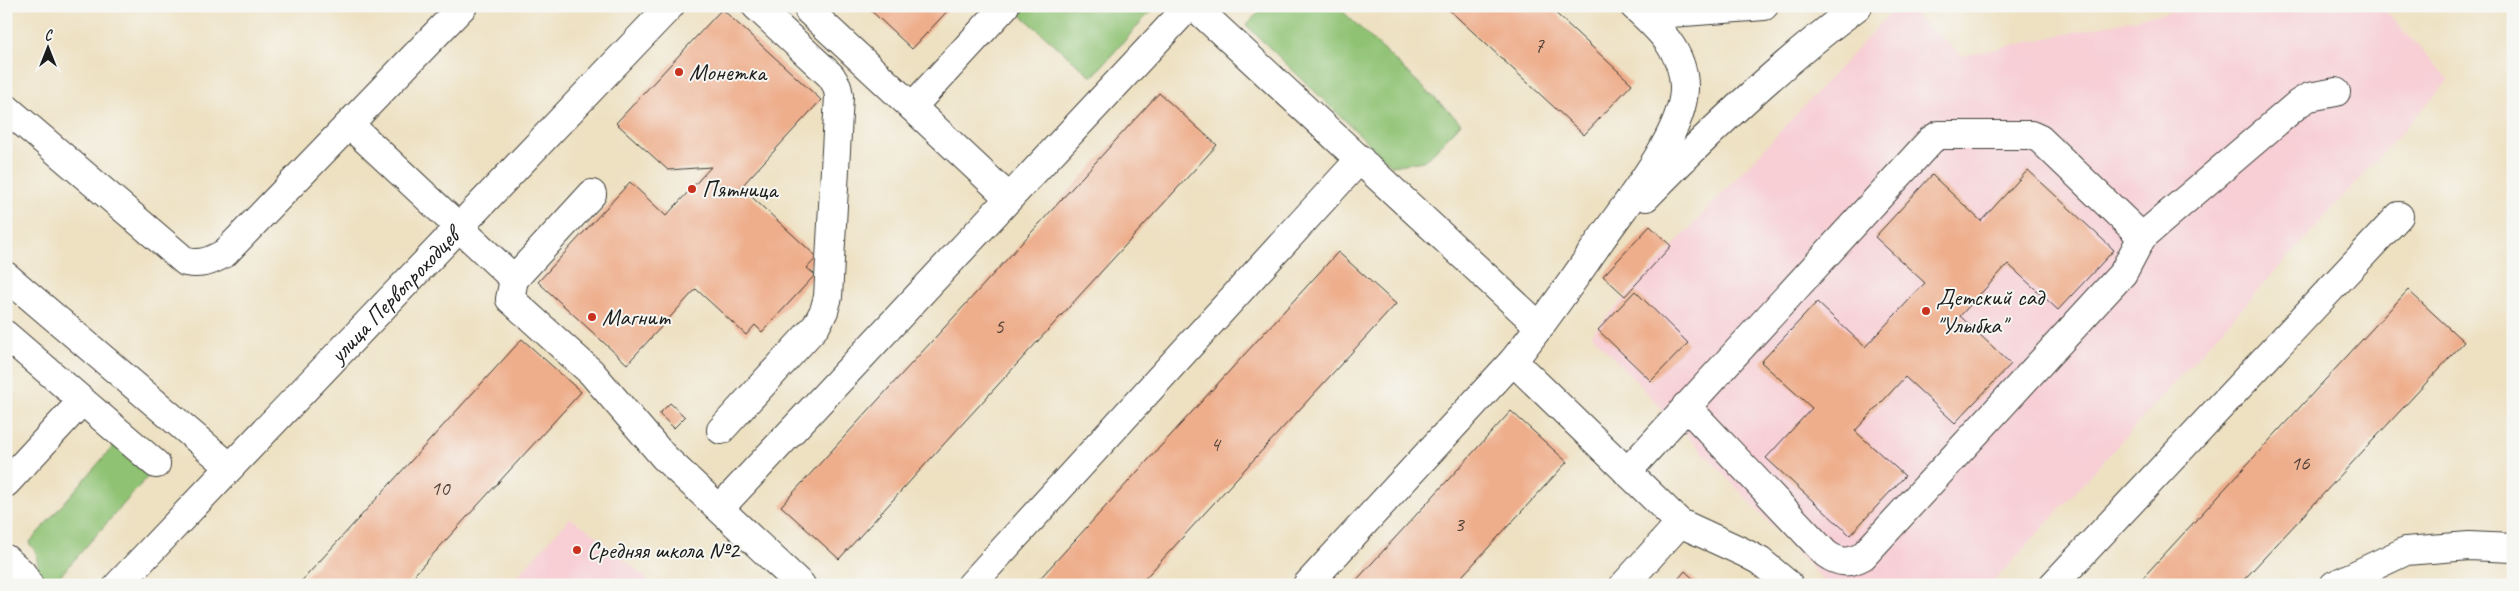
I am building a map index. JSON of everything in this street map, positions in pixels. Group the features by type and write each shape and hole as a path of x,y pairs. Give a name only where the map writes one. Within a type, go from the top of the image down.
{"street":[{"path":"6,108 186,262 198,265 211,261 224,253 350,125 463,6"},
{"name":"улица Первопроходцев","path":"118,585 458,226 670,6"},
{"path":"721,430 816,326 824,311 828,297 839,96 837,86 831,76 756,6"},
{"path":"912,107 1005,6"},
{"path":"720,508 1189,6"},
{"path":"1194,6 1540,327"},
{"path":"1639,11 1764,6"},
{"path":"1593,252 1696,145 1817,37 1858,6"},
{"path":"786,34 811,8 912,107 1009,198"},
{"path":"1307,585 1513,361 1540,327 1649,171 1677,119 1684,89 1682,67 1671,43 1639,11"},
{"path":"1686,406 1826,554 1835,560 1844,562 1855,560 1863,556 2123,273 2142,237 2300,103 2309,97 2336,92"},
{"path":"350,125 514,279"},
{"path":"1627,472 1931,140 1939,135 2031,134 2040,139 2142,237"},
{"path":"971,585 1360,159"},
{"path":"592,194 514,279 510,299 590,372 664,457 801,585"},
{"path":"2053,585 2399,216"},
{"path":"6,276 230,467"},
{"path":"6,335 156,464"},
{"path":"1513,361 1680,523 1760,561 1789,585"},
{"path":"6,483 82,401"},
{"path":"1624,585 1680,523"},
{"path":"2334,585 2406,551 2469,546 2513,548"},
{"path":"6,559 22,573 29,585"}],"shaded area":[{"name":"Детский сад \"Улыбка\"","path":"1897,6 1904,6 1963,56 2196,6 2381,6 2449,80 1991,585 1828,585 1591,334"},
{"name":"Средняя школа №2","path":"570,518 593,533 654,585 509,585"}],"green space":[{"path":"1015,6 1148,6 1152,10 1092,77 1013,8"},
{"path":"1265,6 1337,6 1461,123 1423,161 1392,166 1246,25"},
{"path":"116,443 151,473 52,585 39,574 36,552 29,543"}],"building":[{"path":"866,6 952,6 912,49"},
{"path":"1445,6 1548,6 1632,84 1584,135"},
{"path":"722,9 821,100 741,187 817,257 807,268 815,275 762,332 755,325 746,335 696,289 627,364 538,282 630,182 666,216 711,167 668,170 616,123"},
{"path":"1159,93 1217,145 839,559 781,506"},
{"path":"2028,170 2114,250 2058,310 2008,264 1960,316 2011,364 1955,423 1905,377 1855,431 1905,476 1850,535 1766,458 1812,408 1761,362 1817,302 1865,347 1925,283 1875,237 1932,175 1981,221"},
{"path":"1650,226 1671,246 1625,296 1603,276"},
{"path":"1338,252 1396,304 1139,585 1034,585"},
{"path":"2408,290 2464,342 2239,585 2136,585"},
{"path":"1635,291 1688,343 1651,381 1598,330"},
{"path":"522,339 581,392 405,585 298,585"},
{"path":"670,403 685,417 674,428 659,414"},
{"path":"1511,411 1567,462 1454,585 1352,585"},
{"path":"1685,571 1700,585 1673,585"}],"place":[{"name":"Монетка","path":"679,72"},
{"name":"Пятница","path":"692,189"},
{"name":"Детский сад \"Улыбка\"","path":"1926,311"},
{"name":"Магнит","path":"592,317"},
{"name":"Средняя школа №2","path":"577,550"}]}
